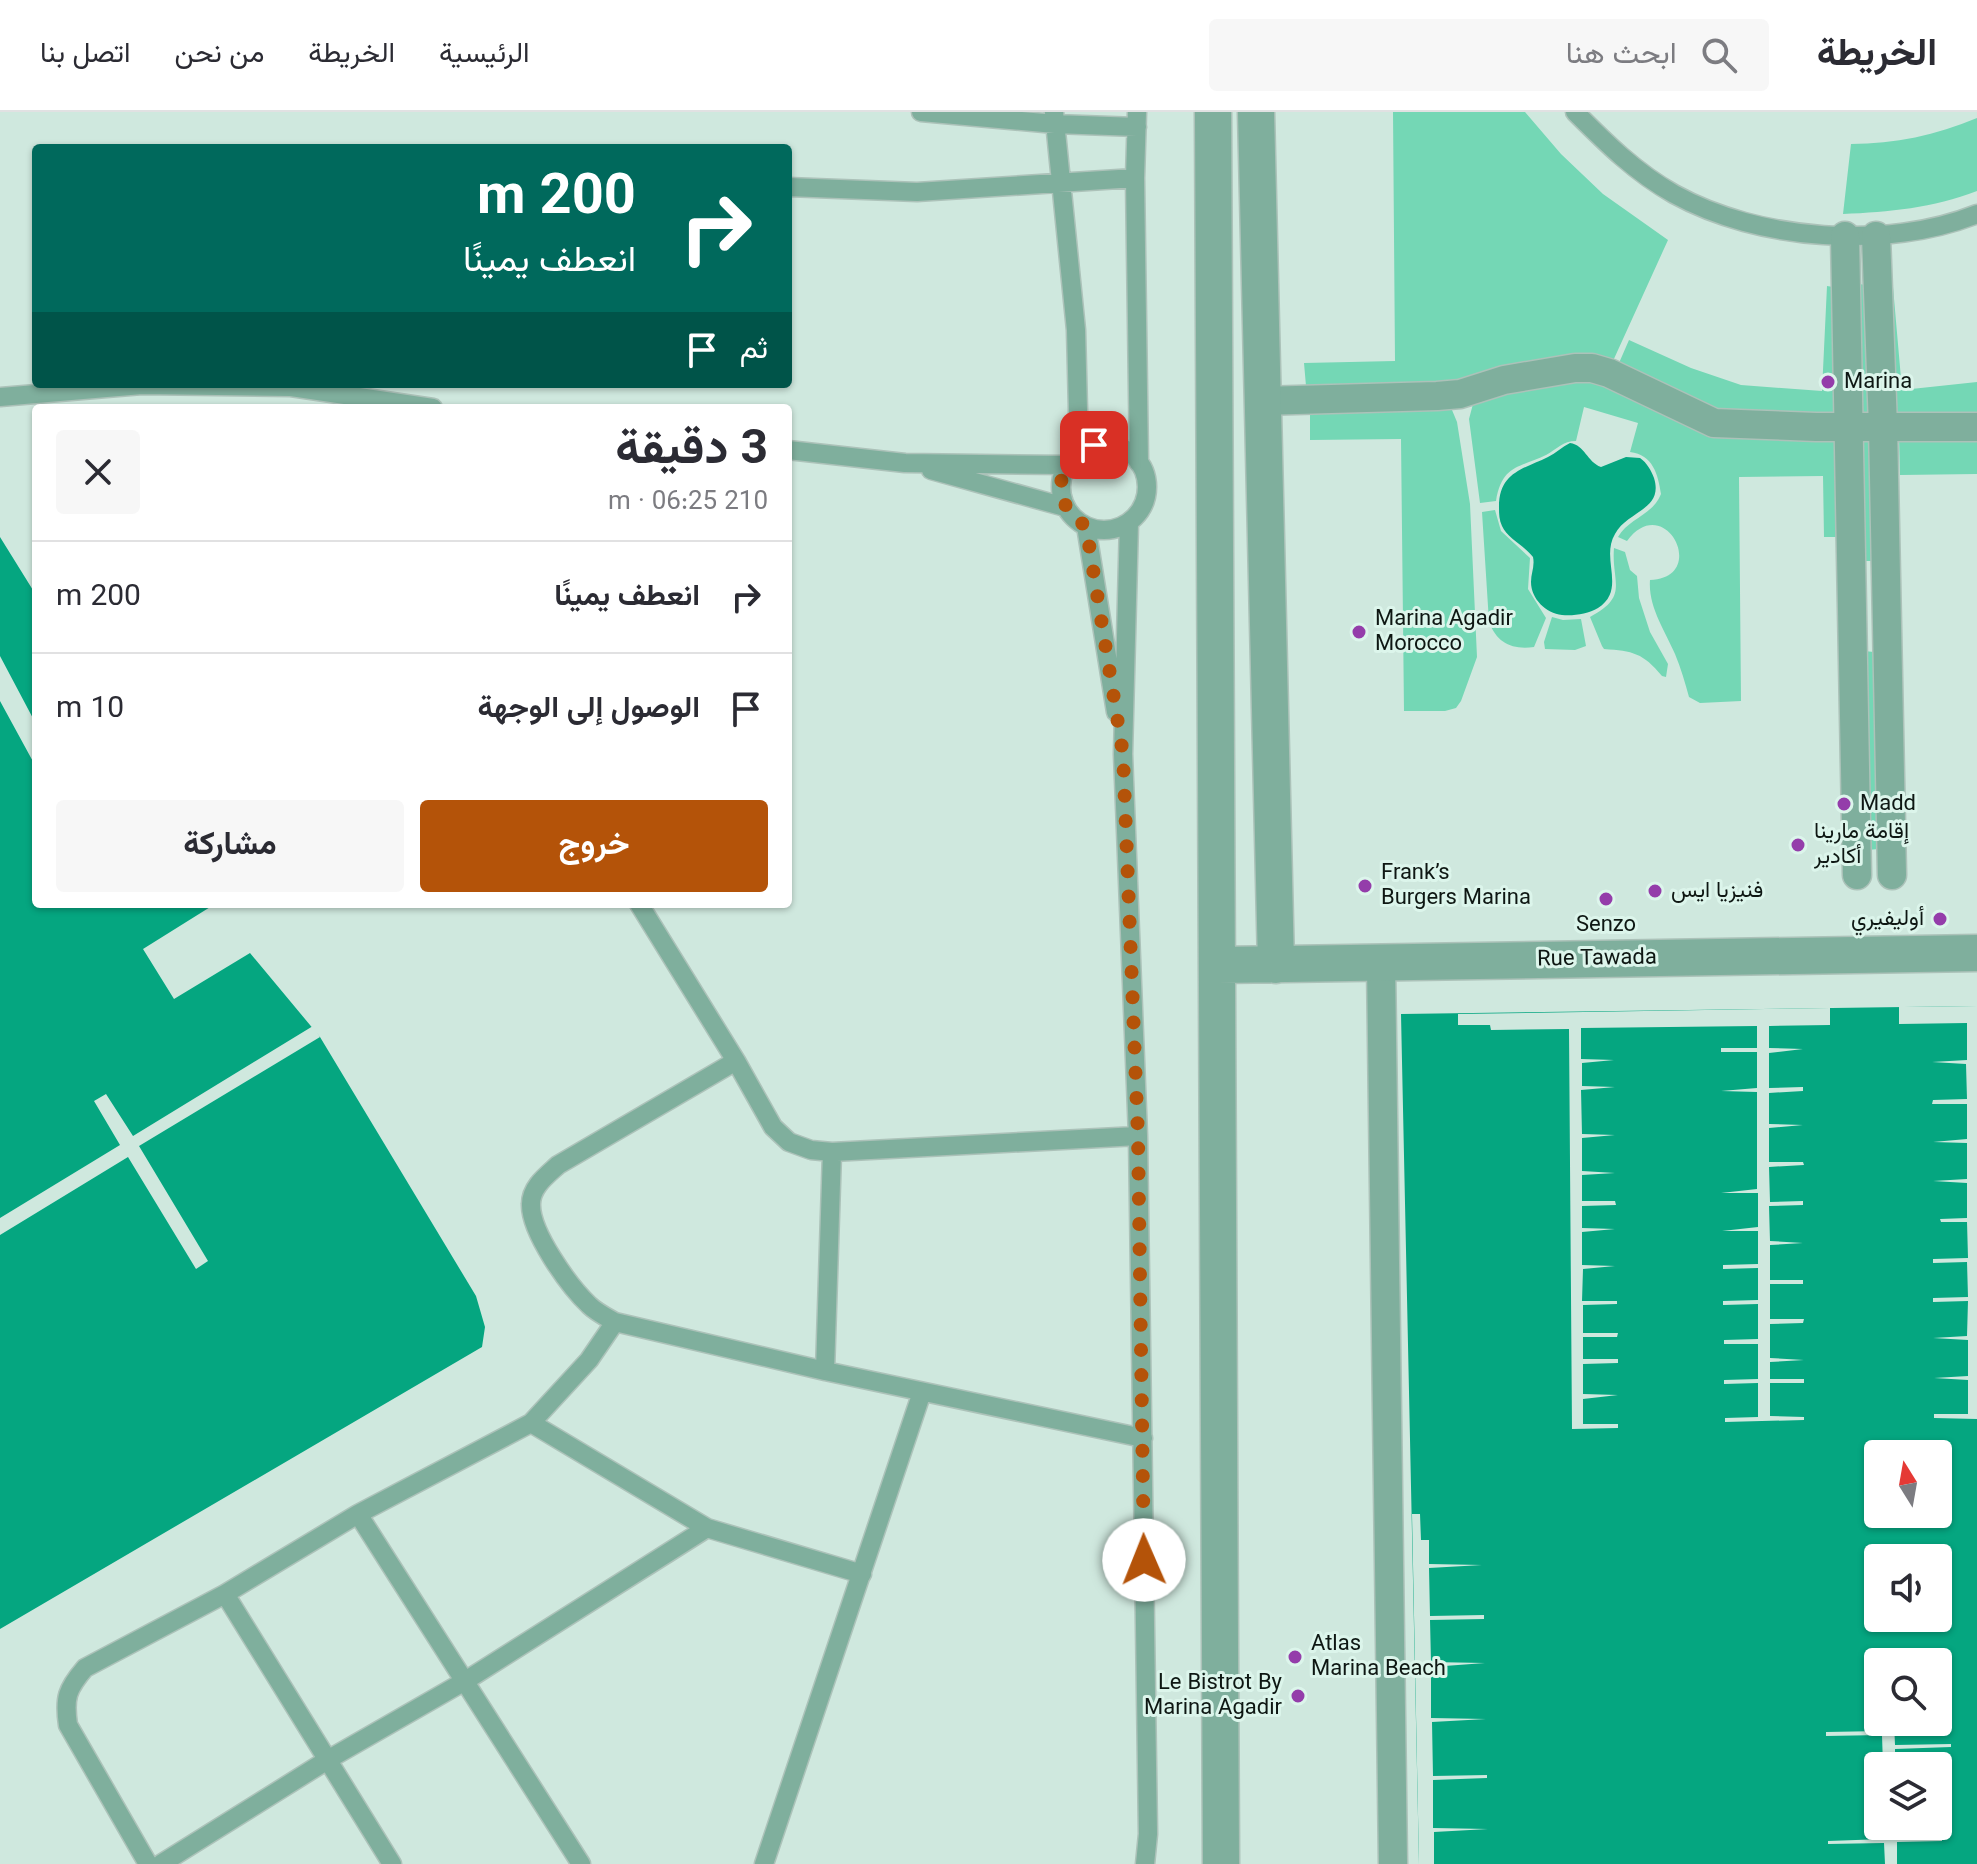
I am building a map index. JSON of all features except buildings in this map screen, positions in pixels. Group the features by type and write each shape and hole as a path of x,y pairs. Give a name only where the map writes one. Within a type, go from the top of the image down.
{"street":[{"path":"1213,112 1221,1864"},
{"path":"1256,112 1276,965"},
{"path":"1845,236 1857,875"},
{"path":"1876,236 1892,875"},
{"path":"1262,401 1460,394 1528,375 1592,368 1609,373 1714,423 1849,428 1977,427"},
{"name":"Rue Tawada","path":"1218,965 1977,953"},
{"path":"1381,963 1393,1864"}],"lane":[{"path":"921,112 1137,120 1139,463"},
{"path":"1575,112 1623,160 1675,195 1737,220 1790,231 1876,236 1930,227 1977,214"},
{"path":"792,450 905,463 1072,458 1094,445 1112,444 1128,451 1139,463 1146,478 1146,494 1140,509 1129,522 1115,529 1100,530 1086,526 1073,518 1065,507 1060,486 1072,458 1076,330 1059,183 1055,118"},
{"path":"792,187 917,192 1135,178"},
{"path":"0,397 106,388"},
{"path":"299,388 407,404"},
{"path":"322,391 330,404"},
{"path":"905,463 1065,507"},
{"path":"1129,522 1123,754 1138,1136 1148,1834 1145,1864"},
{"path":"1086,526 1123,754"},
{"path":"641,908 773,1127 789,1142 811,1150 832,1152 1138,1136"},
{"path":"736,1061 558,1165 538,1184 531,1204 535,1223 574,1289 591,1307 615,1322 825,1371 1143,1438"},
{"path":"825,1371 832,1152"},
{"path":"148,1864 68,1725 65,1704 71,1684 85,1668 225,1594 358,1514 531,1423 589,1360 615,1322"},
{"path":"764,1864 922,1392"},
{"path":"531,1423 707,1528 862,1574"},
{"path":"358,1514 581,1864"},
{"path":"161,1864 329,1759 465,1681 707,1528"},
{"path":"225,1594 392,1864"}],"shaded area":[{"path":"1393,112 1525,112 1561,154 1603,194 1668,240 1613,361 1446,386 1306,386 1304,363 1395,361"},
{"path":"1977,118 1977,191 1911,208 1843,214 1851,144 1915,137"},
{"path":"1858,284 1867,285 1870,421 1860,421"},
{"path":"1827,286 1833,287 1836,411 1833,413 1727,415 1619,363 1629,340 1691,368 1741,385 1822,391"},
{"path":"1893,287 1902,390 1977,382 1977,419 1895,414 1884,288"},
{"path":"1589,380 1835,436 1839,537 1824,537 1823,476 1739,477 1741,701 1700,703 1689,697 1677,659 1654,609 1650,590 1650,580 1668,576 1677,566 1679,553 1667,530 1655,525 1641,528 1627,541 1618,537 1652,507 1661,494 1656,473 1649,461 1630,452 1638,423 1584,407 1576,441 1514,469 1503,480 1496,501 1480,503 1469,419 1473,404 1495,391"},
{"path":"1445,405 1452,410 1457,422 1470,504 1477,657 1456,708 1404,711 1401,439 1310,440 1310,414 1313,410"},
{"path":"1861,434 1870,434 1873,561 1863,561"},
{"path":"1899,437 1977,438 1977,474 1900,475"},
{"path":"1570,443 1601,467 1626,457 1640,458 1652,472 1656,489 1649,504 1615,534 1610,553 1611,592 1606,600 1590,612 1567,615 1556,614 1540,604 1531,582 1533,557 1504,530 1499,507 1503,486 1514,473"},
{"path":"1495,510 1501,531 1530,558 1528,589 1546,618 1534,647 1506,644 1496,635 1489,622 1482,512"},
{"path":"0,537 32,589 32,908 209,908 143,949 174,999 250,953 320,1037 476,1296 485,1327 482,1347 0,1629"},
{"path":"1614,548 1625,552 1630,570 1637,576 1639,598 1650,632 1668,664 1666,677 1637,655 1604,649 1590,617 1610,602 1614,595"},
{"path":"1552,617 1581,619 1586,646 1575,650 1545,649 1544,642"},
{"path":"1864,651 1874,652 1878,849 1868,850"},
{"path":"1977,1006 1977,1864 1419,1864 1401,1014"}],"pier":[{"path":"0,656 32,716 32,760 0,701"},
{"path":"1977,1006 1977,1419 1934,1418 1934,1414 1968,1414 1968,1380 1934,1378 1968,1376 1968,1340 1933,1338 1967,1336 1968,1301 1933,1302 1933,1298 1968,1297 1967,1262 1933,1263 1933,1259 1968,1258 1967,1222 1941,1222 1940,1219 1967,1218 1967,1183 1933,1181 1967,1179 1967,1143 1933,1142 1967,1139 1967,1104 1932,1104 1933,1100 1967,1099 1966,1064 1932,1062 1967,1060 1967,1023 1899,1024 1899,1007"},
{"path":"1830,1008 1830,1025 1769,1026 1769,1048 1803,1049 1769,1053 1769,1088 1803,1087 1803,1091 1769,1093 1769,1124 1803,1125 1769,1128 1769,1162 1803,1162 1804,1165 1769,1167 1770,1202 1803,1201 1803,1205 1769,1206 1770,1241 1803,1243 1770,1245 1770,1280 1803,1280 1803,1284 1770,1284 1770,1319 1804,1319 1803,1323 1770,1324 1770,1358 1804,1360 1770,1362 1770,1379 1804,1379 1804,1383 1770,1383 1770,1416 1804,1417 1804,1420 1725,1422 1725,1418 1758,1417 1758,1383 1724,1384 1724,1380 1758,1379 1758,1344 1724,1344 1724,1340 1758,1339 1758,1304 1723,1305 1723,1301 1758,1300 1758,1268 1723,1269 1723,1265 1758,1264 1758,1231 1722,1231 1758,1227 1758,1193 1721,1193 1757,1189 1757,1092 1721,1091 1757,1088 1757,1052 1721,1052 1721,1048 1757,1048 1757,1026 1581,1028 1581,1059 1614,1060 1582,1063 1582,1086 1615,1087 1581,1090 1582,1134 1615,1135 1582,1138 1582,1171 1615,1173 1582,1175 1582,1201 1615,1201 1616,1205 1582,1206 1582,1228 1615,1229 1582,1232 1582,1265 1615,1266 1583,1269 1582,1301 1617,1301 1617,1304 1583,1305 1583,1333 1618,1333 1617,1337 1583,1337 1583,1359 1618,1359 1618,1363 1583,1364 1583,1394 1618,1395 1583,1399 1583,1424 1618,1424 1618,1428 1572,1429 1569,1029 1491,1030 1490,1025 1458,1025 1458,1014"},
{"path":"313,1026 320,1037 139,1146 208,1261 196,1269 128,1157 0,1235 0,1218 120,1145 94,1101 106,1094 133,1136"},
{"path":"1412,1514 1420,1514 1421,1540 1429,1540 1429,1564 1482,1565 1429,1568 1430,1616 1484,1615 1484,1619 1430,1620 1431,1662 1485,1663 1431,1667 1431,1718 1486,1719 1432,1722 1433,1776 1487,1775 1487,1778 1433,1780 1433,1828 1488,1829 1434,1832 1434,1864 1419,1864"},
{"path":"1864,1731 1864,1735 1826,1736 1826,1732"},
{"path":"1882,1736 1895,1736 1895,1745 1951,1744 1951,1747 1883,1752"},
{"path":"1942,1840 1897,1842 1897,1864 1885,1864 1884,1843 1828,1844 1828,1841"}],"place":[{"name":"Marina","path":"1828,382"},
{"name":"Marina Agadir Morocco","path":"1359,632"},
{"name":"Madd","path":"1844,804"},
{"name":"إقامة مارينا أكادير","path":"1798,845"},
{"name":"Frank’s Burgers Marina","path":"1365,886"},
{"name":"فنيزيا ايس","path":"1655,891"},
{"name":"Senzo","path":"1606,899"},
{"name":"أوليفيري","path":"1940,919"},
{"name":"Atlas Marina Beach","path":"1295,1657"},
{"name":"Le Bistrot By Marina Agadir","path":"1298,1696"}],"route":[{"path":"1094,445 1079,451 1066,465 1060,486 1065,507 1073,518 1086,526 1123,754 1138,1136 1144,1560"}]}
